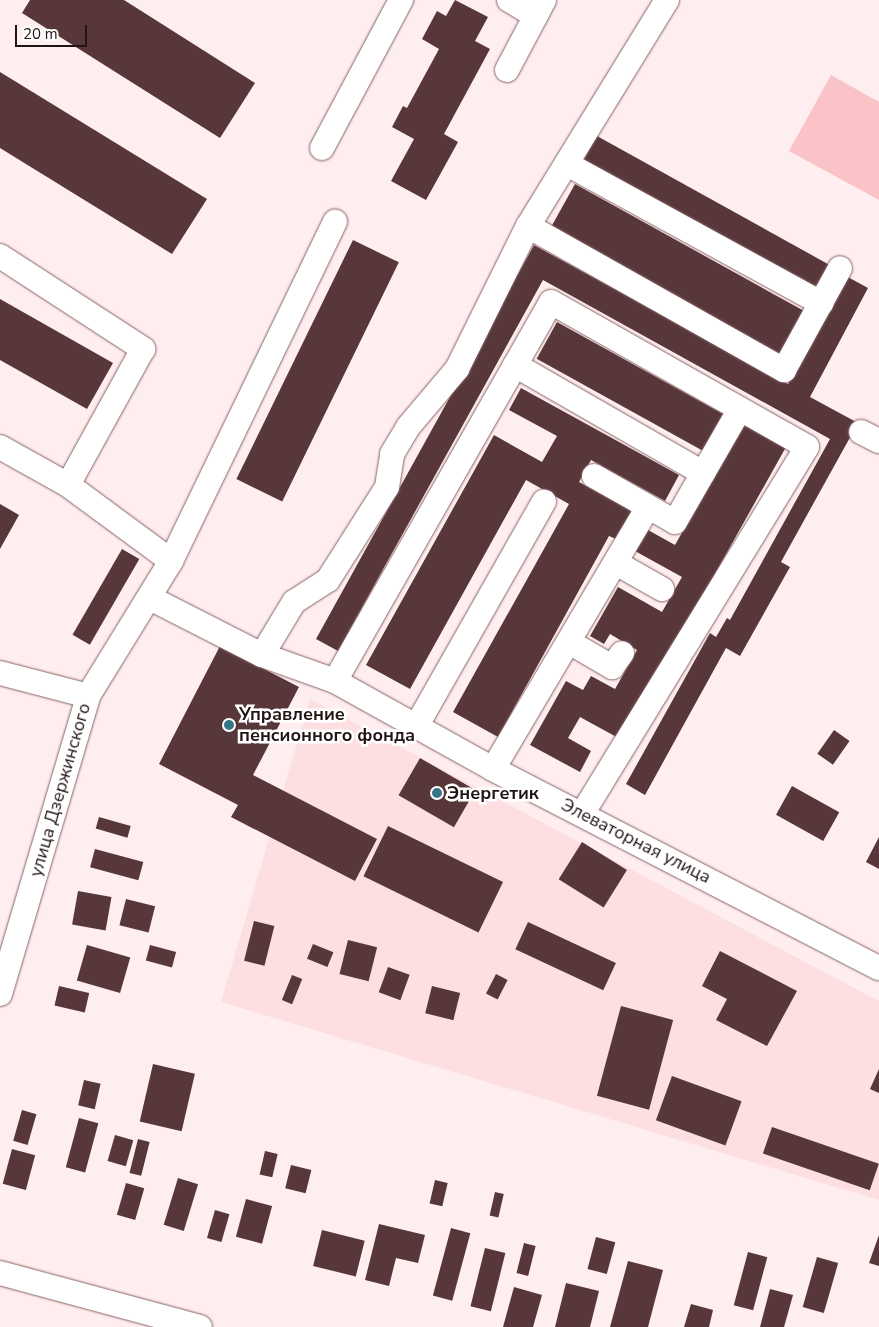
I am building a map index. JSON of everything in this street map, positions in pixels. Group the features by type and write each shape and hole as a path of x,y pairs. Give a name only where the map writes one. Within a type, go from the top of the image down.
{"street":[{"path":"322,148 401,0"},
{"path":"507,70 540,8 509,0"},
{"path":"262,656 294,602 328,580 386,487 392,454 408,427 457,369 528,226 568,164 667,0"},
{"path":"568,164 821,303"},
{"name":"улица Дзержинского","path":"0,994 88,696 150,598 170,561 335,222"},
{"path":"528,226 784,370 840,268"},
{"path":"0,256 143,349 68,485"},
{"path":"335,681 551,302 808,447 583,813"},
{"path":"516,365 702,473"},
{"path":"594,476 675,522 740,409"},
{"path":"0,447 68,485 170,561"},
{"path":"417,725 544,501"},
{"path":"493,769 570,642 648,507"},
{"path":"616,563 662,589"},
{"name":"Элеваторная улица","path":"150,598 262,656 335,681 493,769 583,813 879,968"},
{"path":"570,642 612,668 622,653"},
{"path":"0,673 88,696"},
{"path":"0,1272 200,1327"}],"shaded area":[{"path":"831,75 879,102 879,200 789,151"},
{"path":"310,699 879,1001 879,1200 221,1002"}],"building":[{"path":"30,0 124,0 255,83 220,138 22,13"},
{"path":"455,0 488,17 475,41 490,49 444,134 458,142 426,200 391,181 414,139 392,127 403,106 407,108 439,49 422,39 437,11 446,16"},
{"path":"0,72 207,199 172,254 0,148"},
{"path":"597,136 832,266 819,290 584,160"},
{"path":"575,184 803,311 779,355 550,229"},
{"path":"353,240 399,262 282,501 236,479"},
{"path":"534,245 788,384 846,276 868,288 810,397 858,423 781,562 790,567 740,656 726,648 645,795 626,784 710,633 716,637 727,618 730,620 830,439 543,280 338,651 316,639"},
{"path":"0,299 113,363 87,409 0,360"},
{"path":"557,322 724,415 704,451 537,359"},
{"path":"521,388 679,475 665,501 591,460 579,482 632,511 616,539 609,536 498,737 453,712 569,504 526,480 410,689 366,665 494,435 542,462 557,436 509,410"},
{"path":"744,423 786,447 622,740 580,717 568,738 591,751 580,772 530,745 566,681 583,690 591,676 615,689 637,650 610,634 604,644 590,636 618,587 662,612 682,577 635,551 648,530 675,545"},
{"path":"0,504 19,515 0,549"},
{"path":"122,549 139,559 90,645 72,635"},
{"name":"Управление пенсионного фонда","path":"220,646 299,687 253,775 377,839 355,881 231,817 238,805 159,764"},
{"path":"834,730 850,741 833,765 817,754"},
{"name":"Энергетик","path":"420,758 475,790 454,827 398,795"},
{"path":"792,786 839,812 823,841 776,815"},
{"path":"99,817 131,826 127,838 96,829"},
{"path":"388,826 503,882 478,932 363,876"},
{"path":"879,837 879,869 866,862"},
{"path":"582,842 627,870 604,907 559,879"},
{"path":"95,849 143,862 138,880 90,867"},
{"path":"78,891 111,897 106,930 72,924"},
{"path":"126,899 155,906 149,932 119,925"},
{"path":"254,921 274,926 264,966 244,961"},
{"path":"528,922 616,963 603,990 515,949"},
{"path":"348,940 377,947 369,981 340,974"},
{"path":"313,944 333,952 327,967 307,959"},
{"path":"87,945 130,957 120,993 77,981"},
{"path":"150,945 176,952 172,967 146,960"},
{"path":"720,951 797,991 767,1046 716,1020 727,999 702,986"},
{"path":"388,967 410,975 400,1000 379,992"},
{"path":"496,974 508,980 498,1000 486,994"},
{"path":"292,975 302,979 292,1004 282,1000"},
{"path":"59,986 89,993 85,1012 55,1005"},
{"path":"432,986 460,993 453,1020 425,1013"},
{"path":"621,1006 673,1020 649,1110 597,1096"},
{"path":"153,1064 195,1074 182,1131 140,1121"},
{"path":"879,1069 879,1093 870,1089"},
{"path":"672,1076 742,1101 725,1145 656,1120"},
{"path":"84,1080 101,1084 95,1109 78,1105"},
{"path":"22,1110 36,1114 28,1145 13,1141"},
{"path":"79,1118 98,1123 85,1172 66,1167"},
{"path":"772,1127 879,1164 870,1190 763,1153"},
{"path":"115,1135 133,1140 126,1166 108,1161"},
{"path":"138,1139 150,1142 141,1176 130,1173"},
{"path":"12,1149 35,1155 26,1190 3,1184"},
{"path":"265,1151 278,1154 272,1177 260,1174"},
{"path":"291,1165 311,1170 306,1193 285,1188"},
{"path":"178,1178 198,1184 184,1231 164,1225"},
{"path":"435,1180 448,1183 442,1206 430,1203"},
{"path":"126,1183 144,1188 135,1220 117,1215"},
{"path":"495,1192 504,1194 498,1217 490,1215"},
{"path":"246,1199 272,1206 262,1244 236,1237"},
{"path":"215,1210 229,1214 221,1242 207,1238"},
{"path":"379,1224 425,1235 418,1263 396,1258 389,1286 365,1280"},
{"path":"451,1228 470,1233 452,1301 433,1296"},
{"path":"322,1230 365,1241 356,1277 313,1266"},
{"path":"879,1235 879,1266 869,1263"},
{"path":"596,1237 615,1242 607,1274 587,1269"},
{"path":"524,1243 536,1246 528,1276 517,1273"},
{"path":"485,1248 505,1253 491,1311 470,1306"},
{"path":"748,1252 767,1257 753,1310 734,1305"},
{"path":"817,1257 838,1263 824,1313 803,1307"},
{"path":"628,1261 663,1270 648,1327 610,1327"},
{"path":"566,1283 599,1291 590,1327 555,1327"},
{"path":"514,1287 542,1295 533,1327 503,1327"},
{"path":"770,1289 793,1295 784,1327 760,1327"},
{"path":"691,1304 713,1310 709,1327 684,1327"}],"place":[{"name":"Управление пенсионного фонда","path":"229,725"},
{"name":"Энергетик","path":"437,793"}]}
